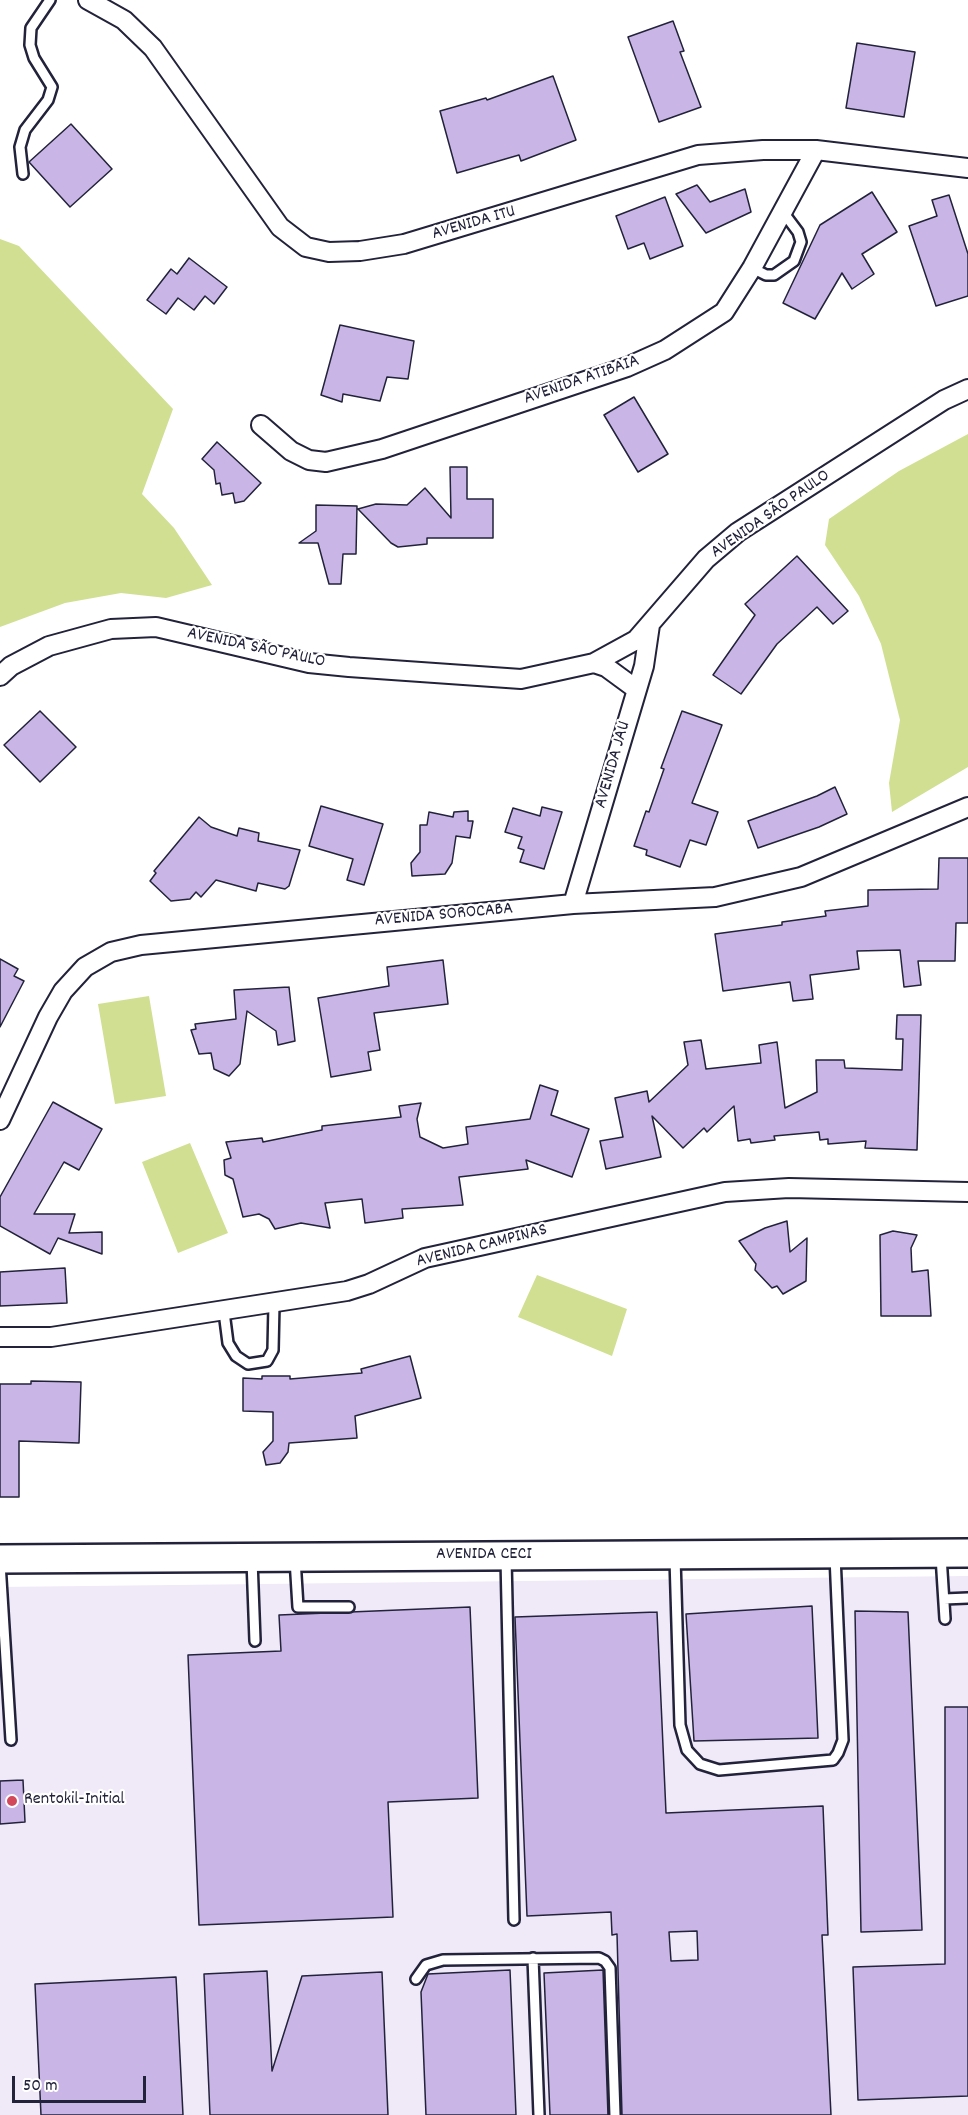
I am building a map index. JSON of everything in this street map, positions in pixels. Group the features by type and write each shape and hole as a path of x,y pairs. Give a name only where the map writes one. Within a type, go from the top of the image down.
{"main road":[{"name":"AVENIDA CECI","path":"0,1559 968,1553"}],"street":[{"name":"AVENIDA ITU","path":"88,0 124,20 153,48 280,227 306,247 329,252 360,251 404,244 698,155 763,150 816,150 968,168"},
{"name":"AVENIDA ATIBAIA","path":"261,424 291,451 309,460 326,462 382,449 627,367 665,350 691,336 724,312 752,268 816,150"},
{"name":"AVENIDA SÃO PAULO","path":"0,676 11,666 49,646 111,629 156,627 309,663 349,667 521,679 594,663 636,640 706,559 738,532 944,400 968,389"},
{"name":"AVENIDA JAU","path":"573,904 644,666 650,625"},
{"path":"594,663 606,667 636,689"},
{"name":"AVENIDA SOROCABA","path":"0,1120 48,1017 63,991 85,967 111,952 141,945 573,904 715,897 767,887 801,877 968,807"},
{"name":"AVENIDA CAMPINAS","path":"0,1337 51,1337 224,1312 347,1291 369,1284 425,1258 725,1192 789,1188 968,1192"}],"lane":[{"path":"23,174 20,147 25,130 48,100 52,87 34,58 30,45 32,28 50,0"},
{"path":"752,268 766,275 774,275 794,261 801,242 798,232 783,212"},
{"path":"224,1312 228,1344 236,1356 248,1364 267,1361 273,1350 274,1304"},
{"path":"675,1555 680,1725 687,1750 700,1764 719,1770 833,1760 838,1753 843,1740 835,1553"},
{"path":"941,1553 945,1619"},
{"path":"506,1556 514,1920"},
{"path":"252,1557 255,1641"},
{"path":"295,1557 298,1607 349,1607"},
{"path":"0,1559 11,1740"},
{"path":"944,1599 968,1598"},
{"path":"533,1958 539,2115"},
{"path":"416,1978 426,1965 443,1960 599,1958 608,1964 615,2115"}],"shaded area":[{"path":"968,1576 968,2115 0,2115 0,1587"}],"green space":[{"path":"0,239 19,246 173,409 142,494 174,528 212,585 166,598 121,593 65,603 0,627"},
{"path":"968,434 968,767 892,812 889,783 900,720 881,644 859,596 825,545 829,519 899,471"},
{"path":"149,996 166,1096 115,1104 98,1004"},
{"path":"190,1143 228,1233 178,1253 142,1162"},
{"path":"537,1275 627,1309 612,1356 518,1317"}],"building":[{"path":"673,21 684,51 680,52 701,107 659,122 628,37"},
{"path":"857,43 915,52 904,117 846,108"},
{"path":"553,76 576,140 521,161 519,155 457,173 440,111 486,98 487,100"},
{"path":"71,124 112,169 70,207 29,162"},
{"path":"697,185 710,202 745,189 751,212 706,233 676,194"},
{"path":"872,192 897,232 862,254 874,274 852,289 842,273 815,319 783,303 820,225"},
{"path":"949,195 968,254 968,296 936,306 909,226 937,216 932,200"},
{"path":"665,197 683,246 650,259 644,243 628,249 616,216"},
{"path":"189,258 227,287 214,304 205,296 194,310 178,298 166,314 147,300 171,269 177,274"},
{"path":"340,325 414,341 408,379 387,377 380,401 343,394 342,402 321,395"},
{"path":"634,397 668,454 638,472 604,415"},
{"path":"217,442 261,483 244,501 235,503 233,493 222,495 220,483 216,484 214,470 202,459"},
{"path":"450,467 467,467 467,499 493,499 493,538 427,538 427,544 398,547 391,543 358,509 376,504 407,505 425,488 451,518"},
{"path":"316,505 357,506 356,554 343,554 341,584 329,584 318,543 299,543 316,531"},
{"path":"797,556 848,611 833,624 817,607 777,644 741,694 713,675 755,615 745,604"},
{"path":"40,711 76,747 40,782 4,745"},
{"path":"682,711 722,725 692,803 718,812 706,845 690,840 680,867 646,855 647,850 634,846 646,811 649,812 664,769 661,768"},
{"path":"835,787 847,814 819,827 758,848 748,821 817,796"},
{"path":"321,806 383,824 364,885 347,880 353,859 309,846"},
{"path":"542,807 562,812 544,869 520,862 524,850 518,848 522,837 505,832 513,808 540,816"},
{"path":"468,811 468,821 473,821 470,838 456,836 452,863 445,874 412,876 411,863 420,852 420,825 427,825 429,812 453,817 454,812"},
{"path":"199,817 211,827 237,836 239,828 259,833 258,841 300,850 289,886 285,889 258,883 256,891 216,880 201,897 196,892 190,899 171,901 150,881 156,873 154,871"},
{"path":"939,858 968,858 968,923 956,923 955,961 918,961 921,985 904,987 900,950 857,951 859,969 810,975 813,999 793,1001 790,982 723,991 715,934 782,925 782,922 826,916 825,911 868,906 868,890 938,889"},
{"path":"0,959 18,969 14,976 24,981 0,1027"},
{"path":"443,960 448,1004 374,1013 380,1050 368,1052 371,1070 331,1077 318,998 389,986 387,967"},
{"path":"289,987 295,1041 278,1045 276,1031 247,1011 240,1064 229,1076 214,1069 211,1053 199,1054 191,1030 196,1029 195,1024 236,1019 234,990"},
{"path":"897,1015 921,1015 917,1150 865,1148 866,1141 828,1144 828,1139 820,1140 819,1132 774,1136 775,1140 751,1143 750,1139 738,1141 734,1106 707,1132 704,1128 683,1148 652,1116 661,1157 606,1169 600,1141 623,1137 615,1098 647,1091 649,1102 688,1065 684,1042 701,1040 706,1069 761,1063 759,1045 777,1042 785,1108 817,1092 816,1060 844,1060 845,1068 902,1070 903,1039 896,1039"},
{"path":"540,1085 558,1091 551,1115 589,1129 572,1177 526,1160 528,1169 459,1177 463,1205 402,1209 403,1218 365,1223 362,1199 325,1203 330,1228 301,1223 275,1229 269,1219 259,1214 243,1217 233,1179 225,1175 224,1160 231,1158 226,1142 262,1138 263,1142 322,1130 322,1126 401,1117 399,1106 421,1103 417,1119 420,1137 443,1148 468,1144 466,1127 530,1119"},
{"path":"53,1102 102,1129 79,1170 64,1162 34,1214 75,1214 69,1233 102,1232 102,1254 58,1238 50,1254 0,1226 0,1197"},
{"path":"787,1221 790,1252 807,1238 806,1281 783,1294 777,1286 772,1288 755,1270 756,1264 739,1241 765,1228"},
{"path":"893,1231 917,1235 911,1248 912,1272 928,1270 931,1316 881,1316 880,1235"},
{"path":"65,1268 67,1303 0,1306 0,1272"},
{"path":"410,1356 421,1398 355,1416 357,1438 289,1443 288,1452 280,1463 266,1465 263,1452 273,1441 273,1412 243,1411 243,1378 262,1379 262,1376 290,1376 290,1379 362,1373 361,1369"},
{"path":"31,1381 81,1382 79,1443 19,1441 19,1497 0,1497 0,1384 31,1384"},
{"path":"812,1606 818,1738 694,1741 686,1614"},
{"path":"470,1607 478,1798 388,1802 393,1917 199,1925 188,1655 281,1651 279,1615"},
{"path":"855,1611 908,1612 922,1930 861,1932"},
{"path":"657,1612 666,1813 823,1806 828,1935 822,1935 831,2115 622,2115 617,1934 612,1935 611,1912 527,1916 515,1617","holes":["697,1931 698,1960 671,1961 669,1932"]},
{"path":"945,1707 968,1707 968,2096 858,2100 853,1967 945,1964"},
{"name":"Rentokil-Initial","path":"23,1780 25,1822 0,1824 0,1781"},
{"path":"510,1970 516,2115 426,2115 421,1992 428,1974"},
{"path":"603,1970 608,2115 550,2115 544,1973"},
{"path":"267,1971 272,2071 302,1976 382,1972 388,2115 210,2115 204,1974"},
{"path":"176,1977 183,2115 41,2115 35,1984"}],"place":[{"name":"Rentokil-Initial","path":"12,1801"}]}
